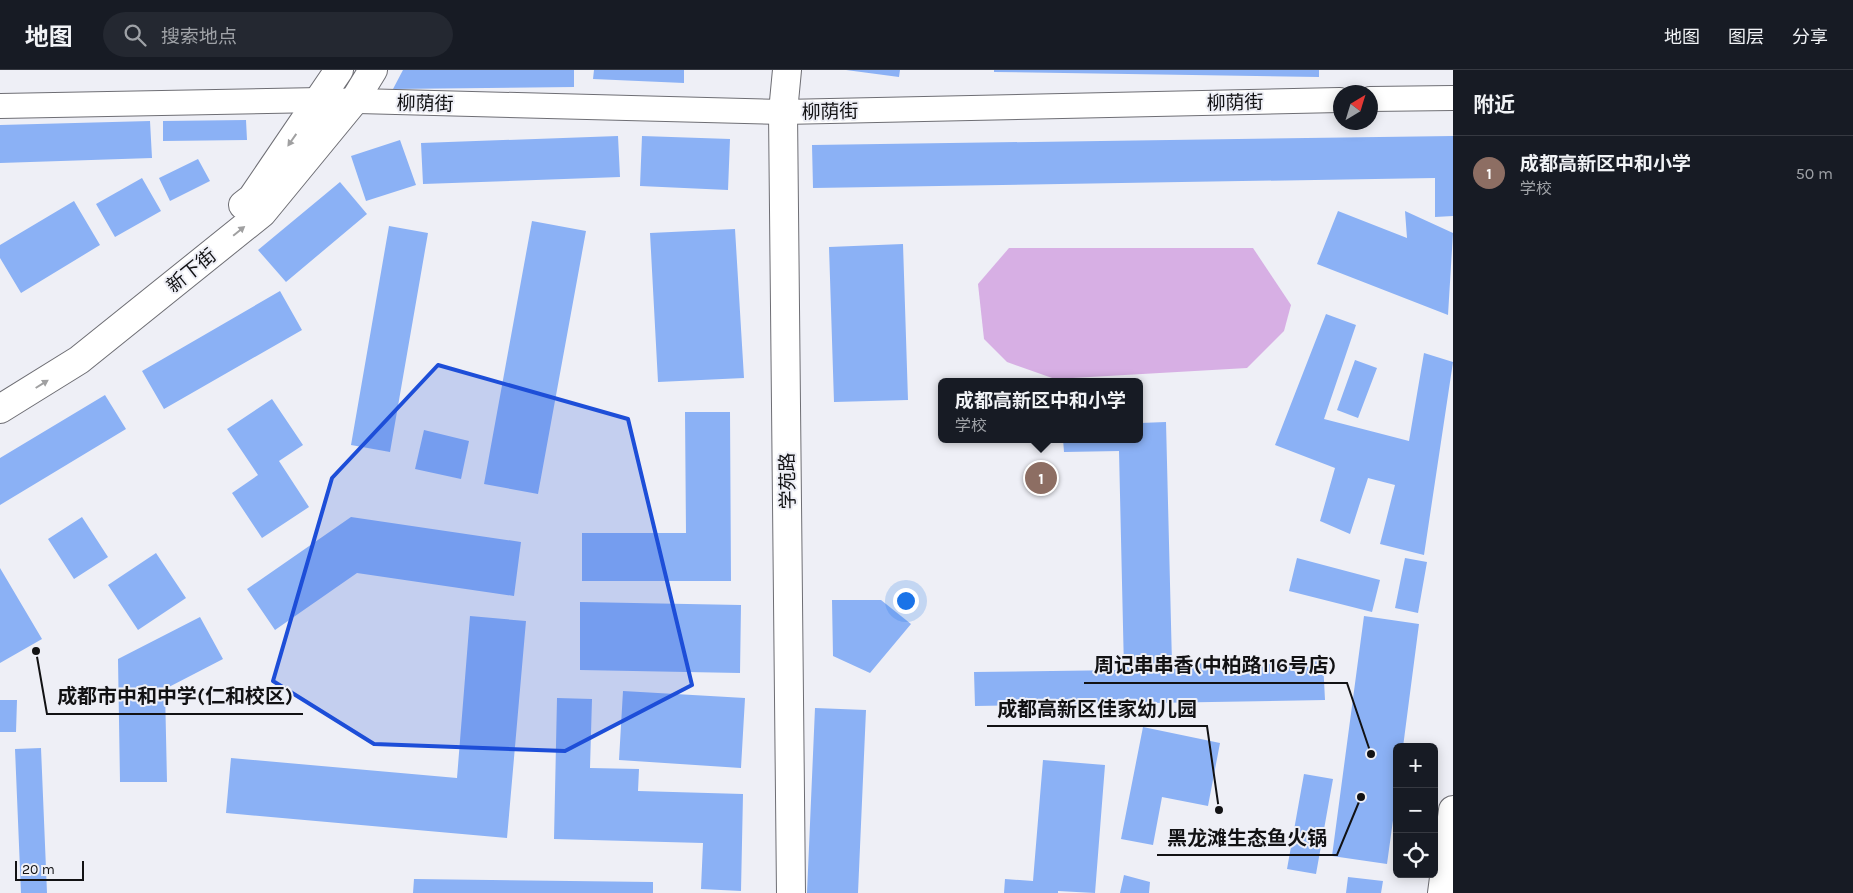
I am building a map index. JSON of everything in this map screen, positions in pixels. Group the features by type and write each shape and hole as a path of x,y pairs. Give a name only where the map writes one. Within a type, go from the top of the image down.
{"main road":[{"name":"新下街","path":"0,387 70,344 252,198 339,70"},
{"name":"新下街","path":"0,409 79,360 262,213 354,101 373,70"},
{"name":"学苑路","path":"787,70 783,112 791,893"},
{"path":"1442,893 1453,810"}],"street":[{"path":"1378,100 1453,98"},
{"name":"柳荫街","path":"0,106 320,100 783,112 1333,100"}],"highlighted area":[{"path":"438,365 628,419 692,685 565,751 374,744 273,681 332,478"}],"shaded area":[{"path":"1009,248 1253,248 1291,305 1284,331 1247,368 1052,378 1007,362 984,339 978,284"}],"building":[{"path":"403,70 574,70 574,87 393,89"},
{"path":"594,70 684,70 684,83 593,79"},
{"path":"846,70 900,70 899,77"},
{"path":"994,70 1319,70 1319,77 994,72"},
{"path":"246,120 247,140 163,141 163,121"},
{"path":"150,121 152,158 0,163 0,125"},
{"path":"618,136 620,177 423,184 421,143"},
{"path":"642,136 730,139 728,190 640,186"},
{"path":"1453,136 1453,216 1435,217 1435,178 813,188 812,145"},
{"path":"400,140 416,185 366,201 351,156"},
{"path":"198,159 210,181 170,201 159,178"},
{"path":"142,178 161,211 115,237 96,204"},
{"path":"340,182 367,214 286,282 258,250"},
{"path":"74,201 100,245 21,293 0,258 0,245"},
{"path":"1338,211 1407,238 1405,211 1453,233 1448,315 1317,264"},
{"path":"532,221 586,231 538,494 484,484"},
{"path":"389,226 428,233 390,452 351,445"},
{"path":"735,229 744,378 658,382 650,233"},
{"path":"903,244 908,400 834,402 829,247"},
{"path":"280,291 302,330 164,409 142,371"},
{"path":"1326,314 1356,325 1324,419 1409,441 1424,353 1453,362 1424,555 1380,544 1395,485 1368,478 1350,534 1320,521 1335,468 1275,445"},
{"path":"1355,360 1377,368 1358,418 1337,410"},
{"path":"105,395 126,429 0,505 0,458"},
{"path":"272,399 303,445 279,461 309,507 262,538 232,493 258,475 227,429"},
{"path":"685,412 730,412 731,581 582,581 582,533 686,533"},
{"path":"1166,422 1172,664 1323,661 1325,700 975,706 974,672 1124,670 1119,451 1064,452 1063,443 1143,443 1143,423"},
{"path":"424,430 469,441 461,479 415,469"},
{"path":"82,517 108,557 74,579 48,539"},
{"path":"351,517 521,542 514,596 357,573 275,630 247,589"},
{"path":"156,553 186,598 138,630 108,585"},
{"path":"1297,558 1380,580 1372,612 1289,591"},
{"path":"1405,558 1427,562 1418,613 1395,608"},
{"path":"0,568 42,639 0,663"},
{"path":"832,600 881,600 911,624 870,673 833,656"},
{"path":"580,602 741,605 740,673 580,670"},
{"path":"470,616 526,621 507,838 226,813 231,758 457,778"},
{"path":"1364,616 1419,624 1404,743 1393,743 1393,820 1387,864 1332,856"},
{"path":"200,617 223,659 165,689 167,782 120,782 118,659"},
{"path":"623,691 745,698 741,768 619,760"},
{"path":"557,698 592,699 590,768 639,769 638,791 743,794 741,891 701,889 703,843 554,839"},
{"path":"0,700 17,700 16,732 0,732"},
{"path":"815,708 866,710 858,893 807,893"},
{"path":"1143,727 1220,743 1208,806 1162,797 1153,845 1121,839"},
{"path":"41,748 47,893 21,893 15,749"},
{"path":"1043,760 1105,765 1095,893 1058,891 1058,893 1004,893 1005,879 1033,881"},
{"path":"1304,774 1333,779 1316,874 1287,869"},
{"path":"1124,875 1150,882 1149,893 1120,893"},
{"path":"1348,877 1383,881 1381,893 1346,893"},
{"path":"414,879 653,882 653,893 413,893"}],"place":[{"name":"成都高新区中和小学","path":"1041,478"},
{"name":"成都市中和中学(仁和校区)","path":"36,651"},
{"name":"周记串串香(中柏路116号店)","path":"1371,754"},
{"name":"黑龙滩生态鱼火锅","path":"1361,797"},
{"name":"成都高新区佳家幼儿园","path":"1219,810"}]}
